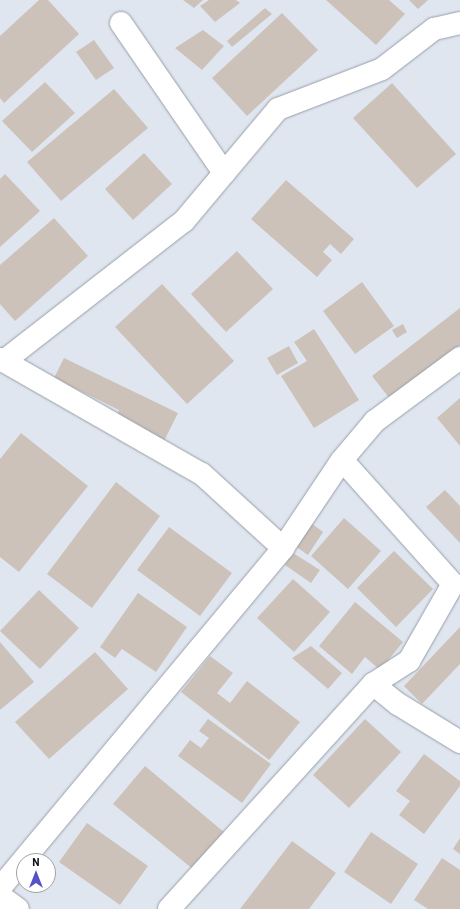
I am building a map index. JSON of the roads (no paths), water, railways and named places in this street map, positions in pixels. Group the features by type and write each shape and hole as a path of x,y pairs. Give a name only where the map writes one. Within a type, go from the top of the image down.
{"street":[{"path":"121,23 224,173"},
{"path":"283,548 202,474 2,360 184,221 278,109 382,69 434,29 460,24"},
{"path":"0,888 283,548 342,460 375,422 460,358"},
{"path":"169,909 373,684 409,661 453,584 342,460"},
{"path":"373,684 398,704 460,742"},
{"path":"0,896 18,909"}]}
